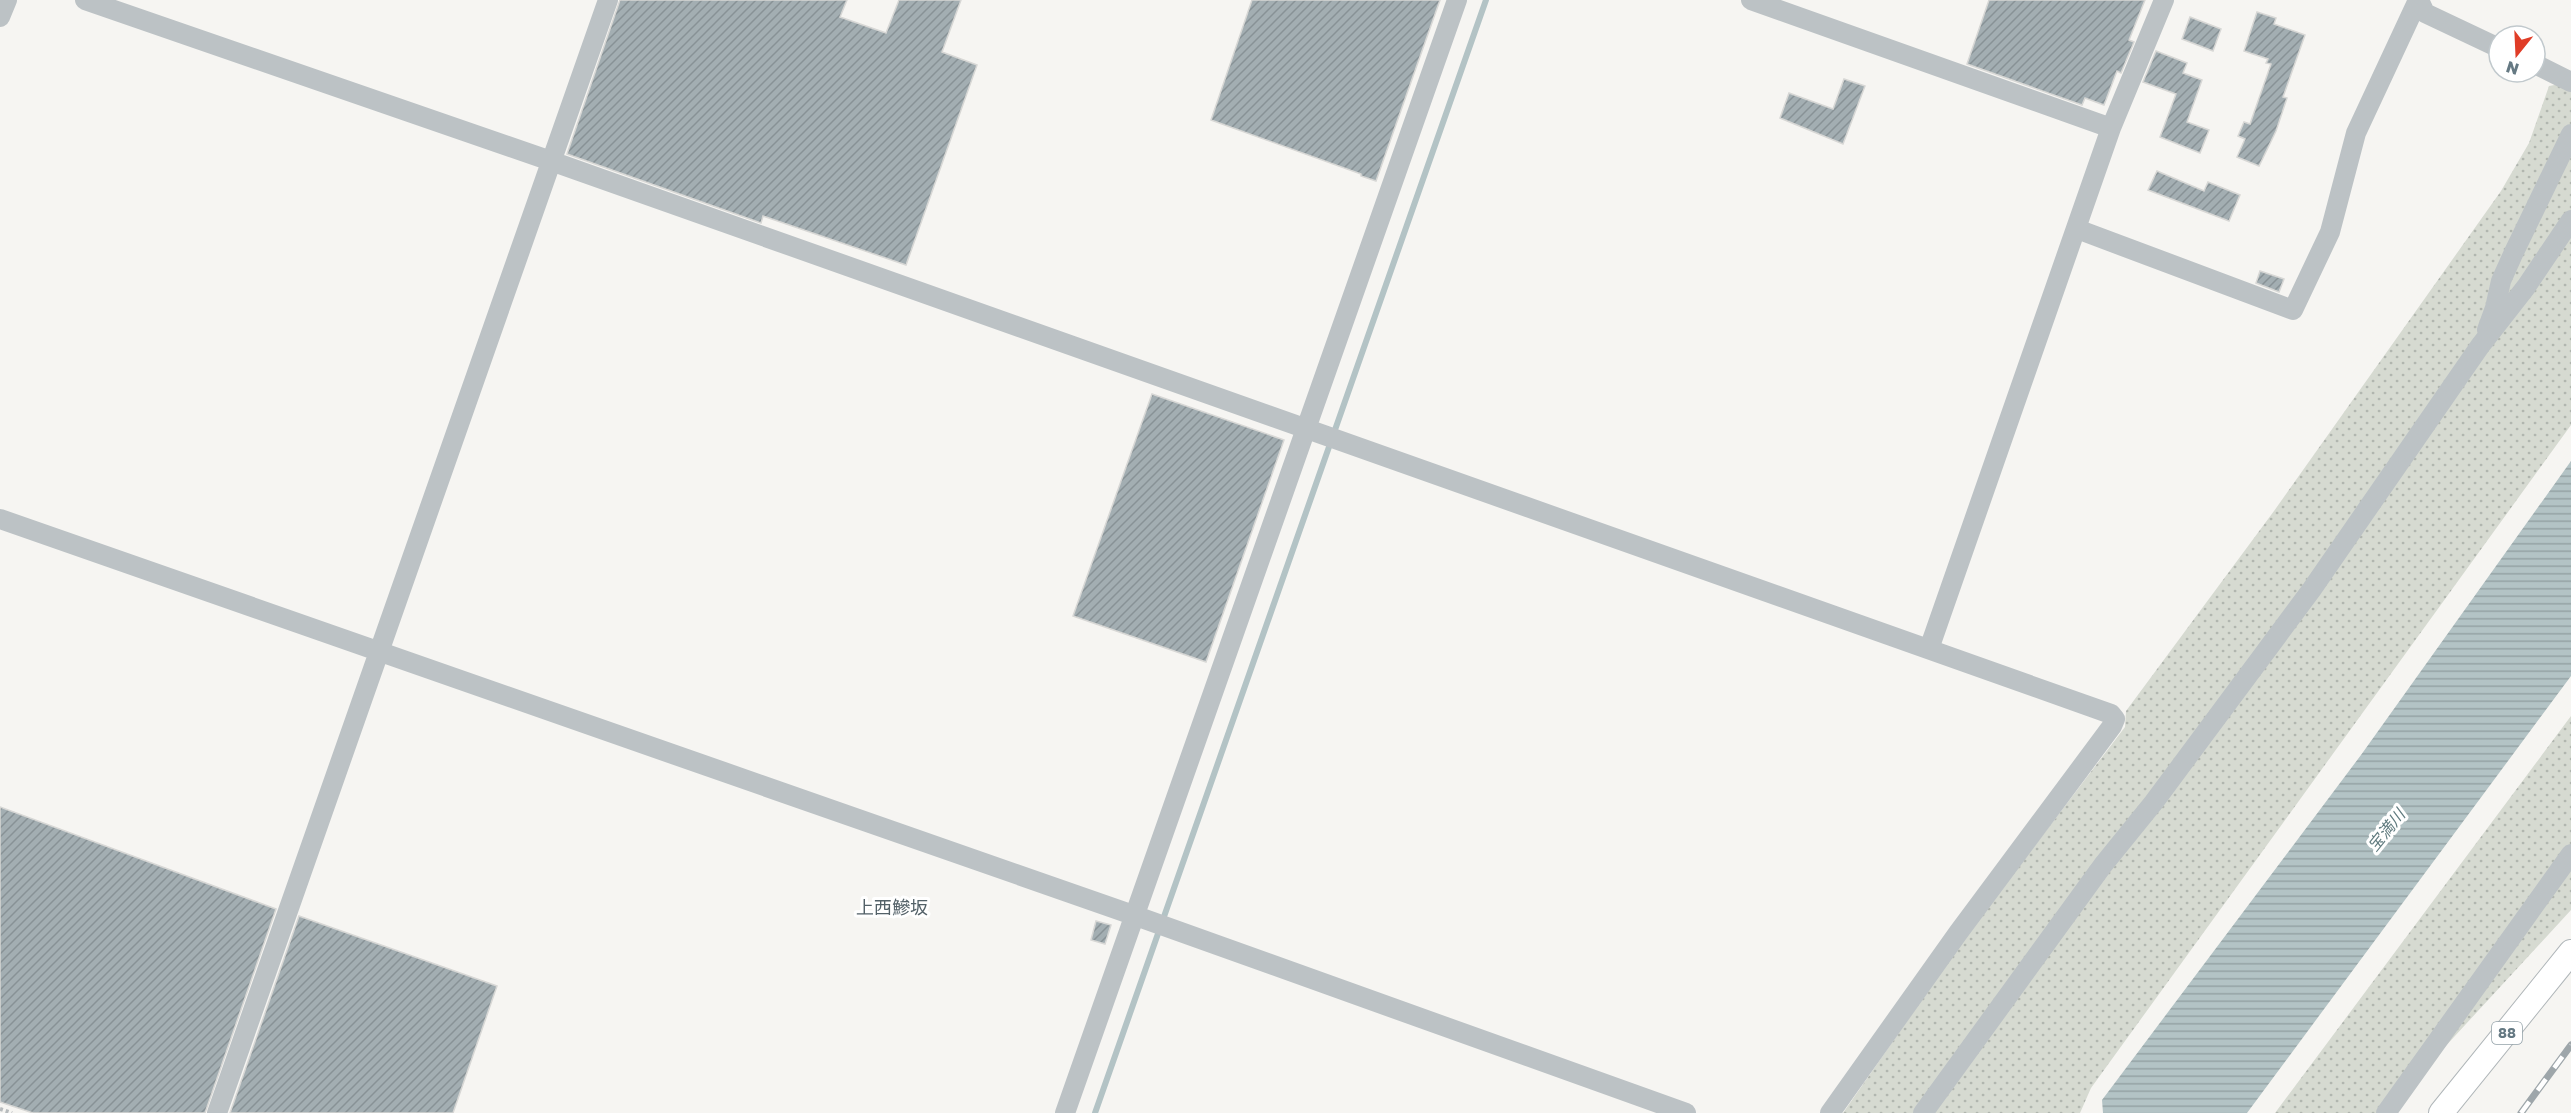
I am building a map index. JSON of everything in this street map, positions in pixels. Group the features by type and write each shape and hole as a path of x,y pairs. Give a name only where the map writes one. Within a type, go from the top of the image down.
{"main road":[{"name":"88","path":"2441,1113 2571,952"}],"street":[{"path":"0,17 7,0"},
{"path":"85,0 551,161 2111,714 2115,719 2112,726 1958,933 1830,1113"},
{"path":"217,1113 608,0"},
{"path":"1065,1113 1142,919 1312,432 1457,0"},
{"path":"1751,0 2111,128"},
{"path":"1929,649 2111,128 2164,0"},
{"path":"2077,229 2293,310 2330,232 2356,133 2418,0"},
{"path":"2418,0 2425,13 2487,42"},
{"path":"2547,70 2571,82"},
{"path":"2480,346 2495,308 2501,281 2571,134"},
{"path":"1923,1113 2090,883 2175,774 2305,598 2480,346 2512,305 2571,220"},
{"path":"0,519 1171,929 1686,1113"},
{"path":"2386,1113 2571,854"}],"path":[{"path":"0,1109 12,1113"}],"shaded area":[{"path":"2571,82 2571,425 2091,1088 2080,1113 1843,1113 1969,932 2125,727 2126,711 2274,511 2501,191 2529,143 2549,86"},
{"path":"2571,716 2571,910 2384,1113 2275,1113"}],"water":[{"name":"宝満川","path":"2571,461 2571,676 2247,1113 2103,1113 2102,1100 2361,755"}],"building":[{"path":"620,0 847,0 840,17 886,33 899,0 961,0 942,52 977,65 906,265 763,216 761,223 567,154"},
{"path":"1252,0 1440,0 1376,181 1211,120"},
{"path":"1989,0 2145,0 2129,40 2134,42 2121,73 2117,71 2104,105 2085,98 2082,105 1967,64"},
{"path":"2257,12 2276,18 2274,24 2305,35 2283,97 2287,98 2276,131 2259,166 2237,157 2245,139 2238,136 2244,122 2250,124 2271,64 2266,63 2268,59 2244,51"},
{"path":"2190,17 2221,29 2213,51 2182,39"},
{"path":"2156,51 2187,63 2183,73 2202,80 2187,122 2209,130 2200,153 2160,137 2176,94 2143,82"},
{"path":"1844,79 1865,86 1843,144 1780,118 1789,93 1833,109"},
{"path":"2157,171 2204,191 2208,182 2240,195 2229,221 2148,190"},
{"path":"2260,271 2284,279 2279,292 2256,283"},
{"path":"1152,394 1284,440 1206,662 1073,616"},
{"path":"0,807 276,909 205,1113 33,1113 0,1102"},
{"path":"299,916 497,986 453,1113 230,1113"},
{"path":"1096,921 1111,925 1105,944 1091,940"}],"waterway":[{"path":"1095,1113 1486,0"}],"railway":[{"path":"2521,1113 2571,1045"}],"district":[{"name":"上西鰺坂","path":"892,908"}]}
